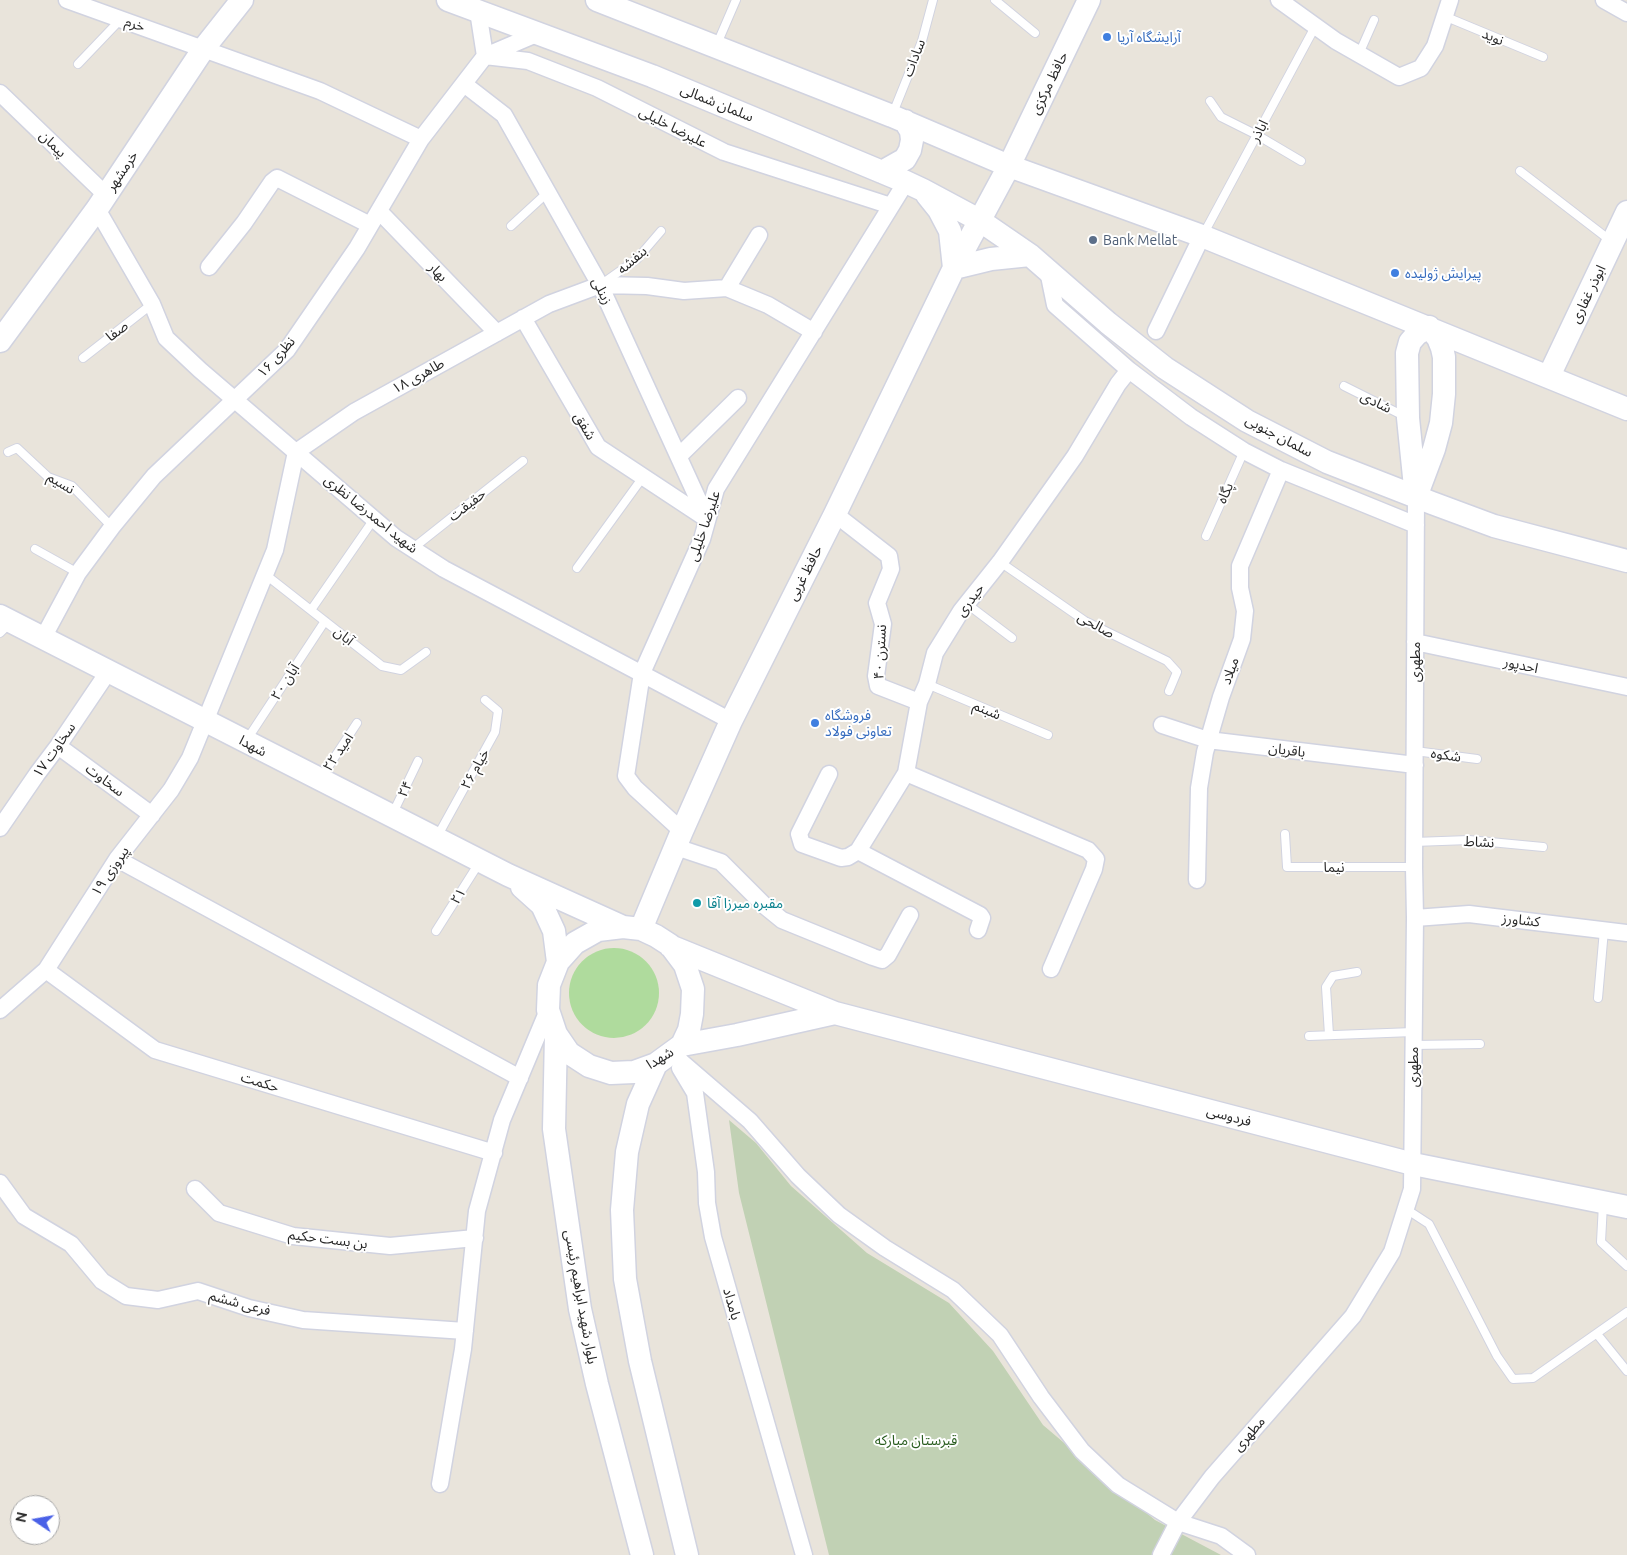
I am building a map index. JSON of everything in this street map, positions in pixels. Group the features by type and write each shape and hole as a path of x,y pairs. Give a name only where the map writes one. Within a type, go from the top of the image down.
{"main road":[{"name":"خرمشهر","path":"0,341 102,202 204,48 242,0"},
{"name":"سلمان شمالی","path":"448,0 652,76 915,186 979,220"},
{"path":"597,0 648,9 716,47 898,118 1009,166 1202,236 1627,408"},
{"name":"حافظ مرکزی","path":"979,220 1009,166 1089,0"},
{"path":"882,172 905,159 910,150 911,131 898,118"},
{"path":"915,186 939,210 950,231 954,268 991,259 1030,255"},
{"name":"ابوذر غفاری","path":"1549,376 1627,212"},
{"name":"سلمان جنوبی","path":"979,220 1030,255 1143,352 1247,421 1328,462 1494,526 1627,562"},
{"name":"حافظ غربی","path":"632,928 679,839 731,721 979,220"},
{"name":"مطهری","path":"1429,327 1438,338 1442,348 1444,357 1444,394 1434,449 1416,497 1408,418 1407,347 1417,334 1429,327"},
{"name":"شهدا","path":"4,624 43,638 508,875"},
{"path":"508,875 632,928"},
{"path":"508,875 542,905 554,931 558,962"},
{"name":"شهدا","path":"632,928 656,936 670,945 685,965 693,989 689,1030 670,1054 634,1072 611,1073 588,1066 570,1052 556,1034 548,1010 549,985 558,962 575,943 598,930 632,928"},
{"name":"فردوسی","path":"670,945 835,1013 1413,1164 1627,1206"},
{"path":"687,1555 640,1361 625,1279 622,1210 627,1152 638,1104 670,1054 737,1035 835,1013"},
{"name":"بلوار شهید ابراهیم رئیسی","path":"556,1034 554,1129 580,1309 597,1384 642,1555"}],"street":[{"name":"خرم","path":"67,0 320,91 421,139"},
{"path":"1279,0 1336,41 1399,77 1422,68 1434,46 1450,0"},
{"path":"1604,0 1627,13"},
{"path":"478,11 485,56 539,33"},
{"name":"نظری ۱۶","path":"43,638 78,573 112,527 154,476 287,350 357,248 421,139 485,56"},
{"name":"علیرضا خلیلی","path":"485,56 528,61 598,88 724,152 891,206"},
{"name":"زینلی","path":"464,84 504,115 600,285 707,519"},
{"name":"پیمان","path":"0,93 102,202"},
{"path":"209,267 244,224 272,182 277,178 370,225"},
{"name":"علیرضا خلیلی","path":"679,839 626,776 642,673 695,557 716,489 891,206 915,186"},
{"name":"شهید احمدرضا نظری","path":"102,202 152,304 166,338 374,519 412,548 444,569 731,721"},
{"name":"بهار","path":"379,211 497,333"},
{"path":"727,288 758,235"},
{"path":"1156,331 1202,236"},
{"path":"1048,271 1055,305 1129,370 1191,417 1244,451 1282,470 1416,525"},
{"name":"طاهری ۱۸","path":"296,452 354,412 523,318 549,304 600,285 648,286 684,291 727,288 768,306 814,332"},
{"name":"شفق","path":"523,318 598,447 707,519"},
{"name":"حیدری","path":"858,851 906,773 919,702 927,684 935,653 967,604 1000,562 1075,456 1118,384 1129,370"},
{"path":"679,456 738,398"},
{"path":"206,720 275,550 296,452"},
{"name":"میلاد","path":"1198,880 1198,788 1208,740 1242,639 1245,611 1240,588 1240,566 1282,470"},
{"name":"مطهری","path":"1161,1555 1178,1522 1212,1477 1353,1316 1392,1252 1412,1189 1416,497"},
{"name":"نسترن ۴۰","path":"835,514 889,556 891,569 877,603 883,624 876,676 878,686 919,702"},
{"name":"احدپور","path":"1416,642 1627,687"},
{"name":"سخاوت ۱۷","path":"0,828 108,672"},
{"name":"پیروزی ۱۹","path":"0,1010 46,970 117,859 171,790 190,758 206,720"},
{"name":"باقریان","path":"1162,725 1208,740 1415,758"},
{"name":"سخاوت","path":"58,746 152,815"},
{"path":"906,773 1088,850 1096,859 1094,869 1051,969"},
{"path":"829,774 799,834 802,844 841,858 848,857 858,851 980,915 982,918 978,930"},
{"path":"679,839 722,862 766,907 782,920 882,960 888,956 910,915"},
{"path":"117,859 520,1078"},
{"name":"کشاورز","path":"1415,918 1469,914 1627,933"},
{"name":"حکمت","path":"46,970 155,1050 494,1153"},
{"path":"440,1484 464,1349 477,1211 502,1120 548,1010"},
{"path":"670,1054 750,1120 798,1176 839,1215 885,1248 953,1290 1000,1335 1041,1397 1082,1451 1118,1485 1178,1522 1221,1536 1247,1555"},
{"name":"بامداد","path":"670,1054 696,1093 706,1172 707,1203 713,1237 804,1555"},
{"name":"فرعی ششم","path":"0,1183 24,1216 71,1244 102,1281 126,1296 158,1300 198,1292 249,1308 303,1320 465,1331"},
{"name":"بن بست حکیم","path":"195,1189 219,1213 293,1236 390,1246 474,1238"}],"lane":[{"path":"716,47 736,0"},
{"name":"سادات","path":"898,118 933,0"},
{"path":"995,0 1035,33"},
{"name":"نوید","path":"1444,16 1543,57"},
{"path":"78,64 121,19"},
{"path":"1359,54 1374,20"},
{"name":"اباذر","path":"1202,236 1316,25"},
{"path":"1210,101 1221,118 1257,135 1301,160"},
{"path":"1520,171 1613,243"},
{"path":"511,226 548,193"},
{"name":"بنفشه","path":"600,285 637,258 661,231"},
{"name":"صفا","path":"83,358 152,304"},
{"name":"شادی","path":"1344,386 1408,418"},
{"name":"نسیم","path":"8,452 17,448 48,477 72,486 112,527"},
{"name":"پگاه","path":"1206,536 1244,451"},
{"name":"حقیقت","path":"412,548 523,461"},
{"path":"577,568 642,477"},
{"path":"311,610 374,519"},
{"path":"35,549 78,573"},
{"name":"صالحی","path":"1000,562 1084,621 1167,661 1177,672 1169,690"},
{"name":"آبان","path":"266,575 382,666 401,670 426,652"},
{"path":"967,604 1012,638"},
{"name":"آبان ۲۰","path":"245,742 325,621"},
{"name":"شبنم","path":"927,684 1048,735"},
{"name":"خیام ۲۶","path":"436,839 495,732 498,711 485,700"},
{"name":"امید ۲۲","path":"320,780 357,723"},
{"name":"شکوه","path":"1415,758 1476,759"},
{"name":"۲۴","path":"392,816 418,761"},
{"name":"نیما","path":"1285,834 1287,867 1414,867"},
{"name":"نشاط","path":"1414,842 1469,840 1543,847"},
{"name":"۲۱","path":"436,931 480,861"},
{"path":"1598,998 1604,930"},
{"path":"1329,1035 1326,987 1333,976 1357,972"},
{"path":"1310,1036 1413,1038 1480,1044"},
{"path":"1604,1202 1601,1242 1627,1266"},
{"path":"1406,1209 1430,1224 1497,1356 1513,1379 1533,1378 1627,1312"},
{"path":"1597,1334 1627,1372"}],"green space":[{"path":"614,948 631,952 646,961 655,976 659,993 655,1010 646,1025 631,1034 614,1038 597,1034 582,1025 573,1010 569,993 573,976 582,961 597,952"},
{"name":"قبرستان مبارکه","path":"729,1120 756,1143 791,1186 867,1253 949,1303 993,1351 1043,1425 1155,1520 1221,1555 829,1555 739,1193"}],"place":[{"name":"آرایشگاه آریا","path":"1107,37"},
{"name":"Bank Mellat","path":"1093,240"},
{"name":"پیرایش ژولیده","path":"1395,273"},
{"name":"فروشگاه تعاونی فولاد","path":"815,723"},
{"name":"مقبره میرزا آقا","path":"697,903"}]}
